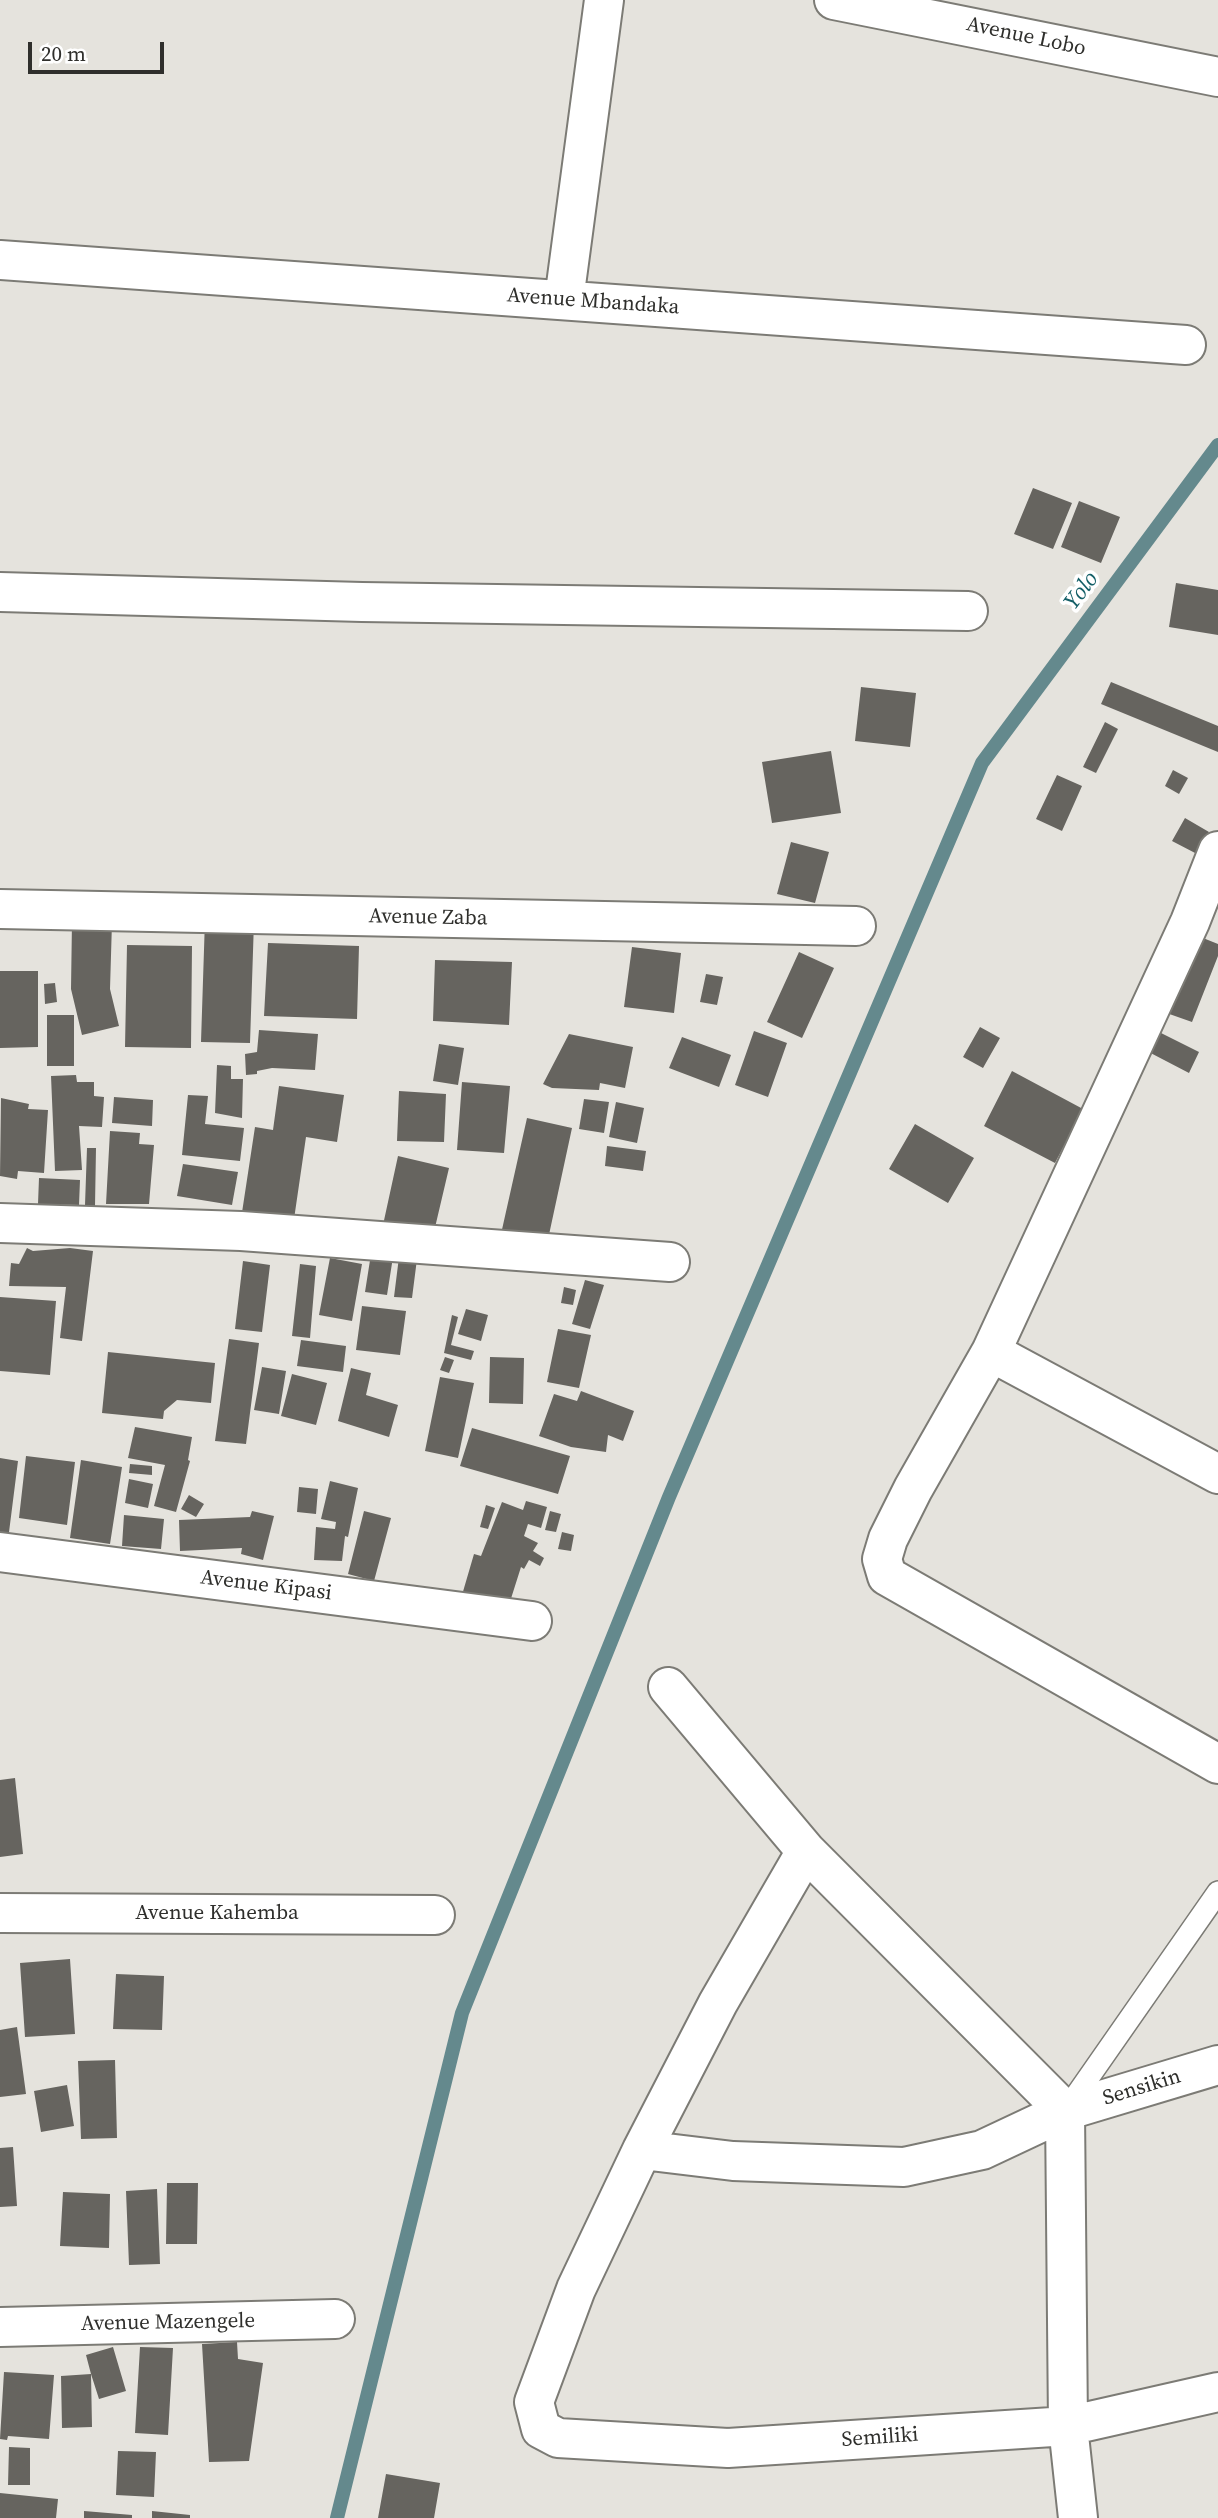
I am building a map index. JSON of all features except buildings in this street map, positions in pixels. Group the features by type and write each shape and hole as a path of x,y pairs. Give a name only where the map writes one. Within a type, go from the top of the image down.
{"street":[{"path":"564,300 604,0"},
{"name":"Avenue Lobo","path":"834,0 1218,77"},
{"name":"Avenue Mbandaka","path":"0,260 1186,345"},
{"path":"0,593 362,602 968,611"},
{"path":"1218,851 1204,923 991,1352 888,1539 882,1559 887,1576 1218,1764"},
{"name":"Avenue Zaba","path":"0,909 856,926"},
{"path":"0,1223 241,1231 670,1262"},
{"path":"991,1352 1218,1474"},
{"name":"Avenue Kipasi","path":"0,1552 532,1621"},
{"path":"668,1687 806,1851 1065,2111 1068,2426 1078,2518"},
{"path":"642,2150 718,2003 806,1851"},
{"name":"Avenue Kahemba","path":"0,1913 435,1914"},
{"name":"Sensikin","path":"642,2150 733,2161 904,2167 982,2150 1065,2111 1218,2065"},
{"name":"Semiliki","path":"642,2150 576,2289 534,2402 541,2428 558,2438 728,2448 1068,2426 1218,2392"},
{"name":"Avenue Mazengele","path":"0,2327 335,2319"}],"lane":[{"path":"1065,2111 1218,1892"}],"waterway":[{"name":"Yolo","path":"337,2518 462,2013 669,1497 982,763 1218,445"}]}
